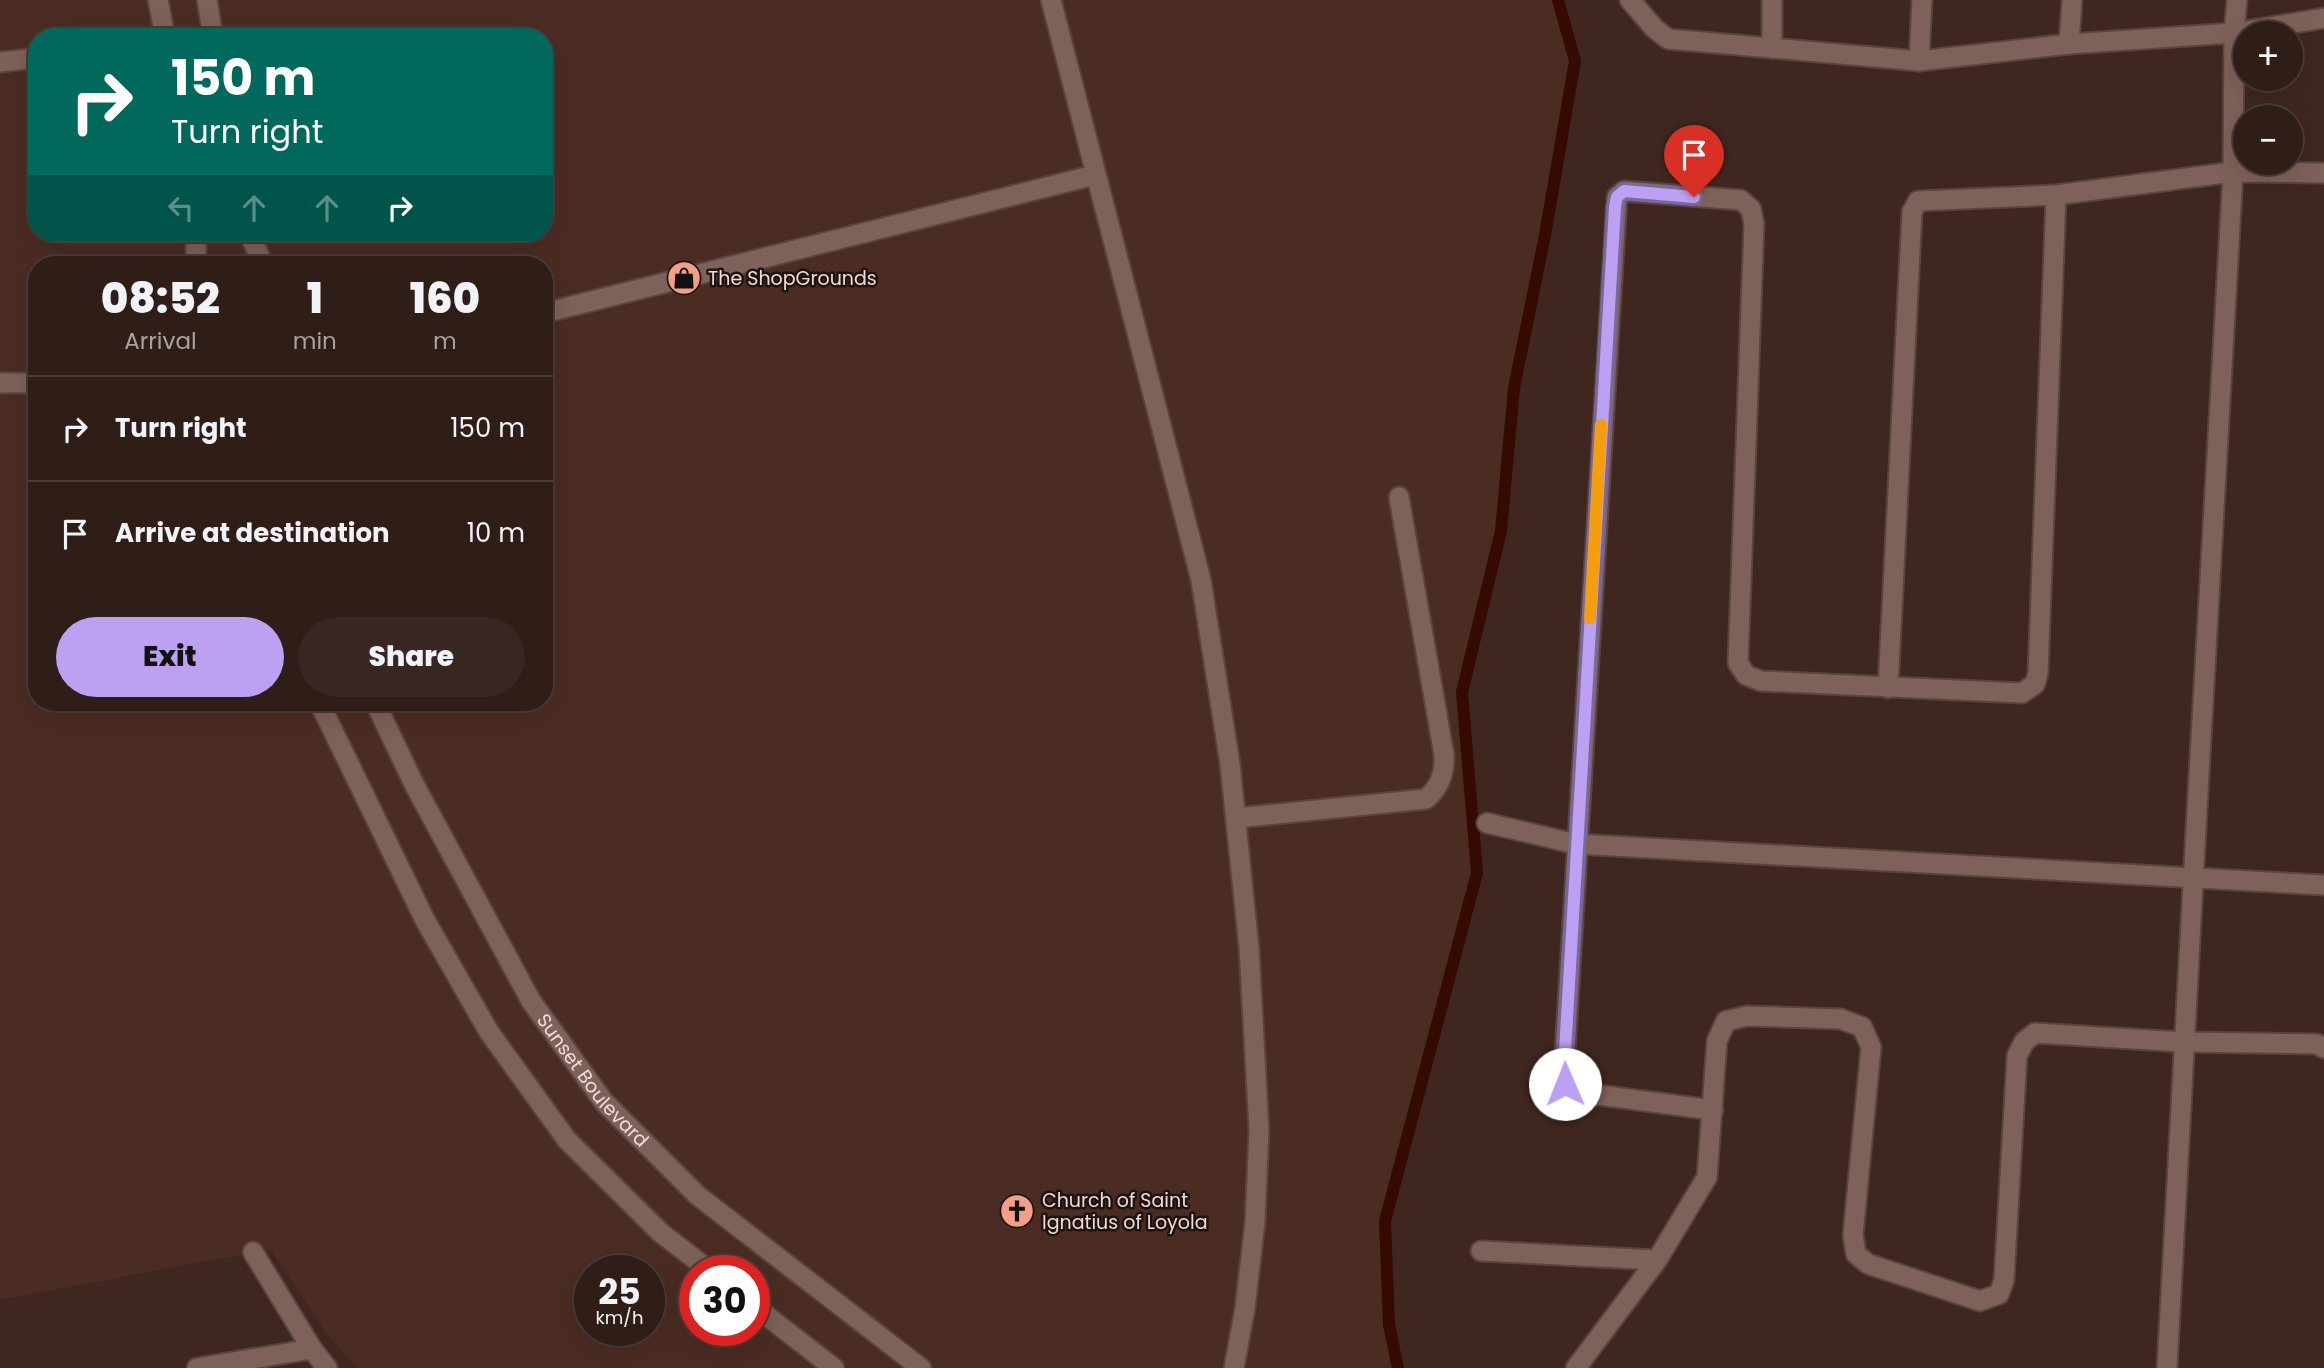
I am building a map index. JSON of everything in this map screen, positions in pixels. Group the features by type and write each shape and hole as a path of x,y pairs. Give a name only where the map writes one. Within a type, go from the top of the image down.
{"street":[{"path":"158,0 163,28"},
{"path":"207,0 212,28"},
{"path":"1051,0 1201,580 1230,764 1249,948 1259,1130 1255,1222 1245,1308 1234,1368"},
{"path":"1630,0 1655,29 1668,39 1919,61 2069,44 2233,33"},
{"path":"1772,0 1772,48"},
{"path":"1919,61 1922,0"},
{"path":"2069,44 2072,0"},
{"path":"2235,21 2236,0"},
{"path":"2303,22 2324,18"},
{"path":"0,62 28,59"},
{"path":"1888,688 1912,212 1918,201 2056,195 2233,172 2167,1368"},
{"path":"2303,173 2324,173"},
{"path":"553,311 1095,175"},
{"path":"1713,1110 1583,1093 1565,1084 1576,844 1617,197 1624,191 1741,200 1751,209 1754,224 1738,663 1746,675 1761,681 2022,692 2035,684 2039,673 2056,195"},
{"path":"0,383 28,383"},
{"path":"1236,818 1426,799 1436,791 1445,769 1444,755 1399,497"},
{"path":"323,711 425,920 489,1032 567,1140 661,1233 690,1255"},
{"name":"Sunset Boulevard","path":"379,711 420,796 531,1001 604,1102 697,1195 921,1368"},
{"path":"1487,823 1576,844 2324,885"},
{"path":"1576,1368 1657,1260 1707,1177 1717,1041 1726,1021 1747,1016 1841,1018 1862,1027 1871,1047 1853,1235 1856,1254 1868,1264 1980,1301 1999,1294 2004,1280 2017,1056 2024,1042 2035,1033 2183,1042 2317,1044 2324,1048"},
{"path":"1481,1251 1657,1260"},
{"path":"253,1252 312,1349 327,1368"},
{"path":"770,1318 834,1368"},
{"path":"197,1368 312,1349"}],"shaded area":[{"path":"0,0 1558,0 1575,61 1514,387 1501,531 1462,692 1477,873 1380,1224 1392,1342 1398,1368 357,1368 326,1333 270,1249 0,1300"}],"waterway":[{"path":"1398,1368 1389,1325 1385,1221 1477,873 1462,692 1501,531 1514,388 1545,235 1575,61 1558,0"}],"slow traffic":[{"path":"1590,618 1601,425"}],"place":[{"name":"The ShopGrounds","path":"684,278"},
{"name":"Church of Saint Ignatius of Loyola","path":"1017,1211"}],"route":[{"path":"1565,1084 1576,844 1615,207 1617,197 1624,191 1694,197"}]}
